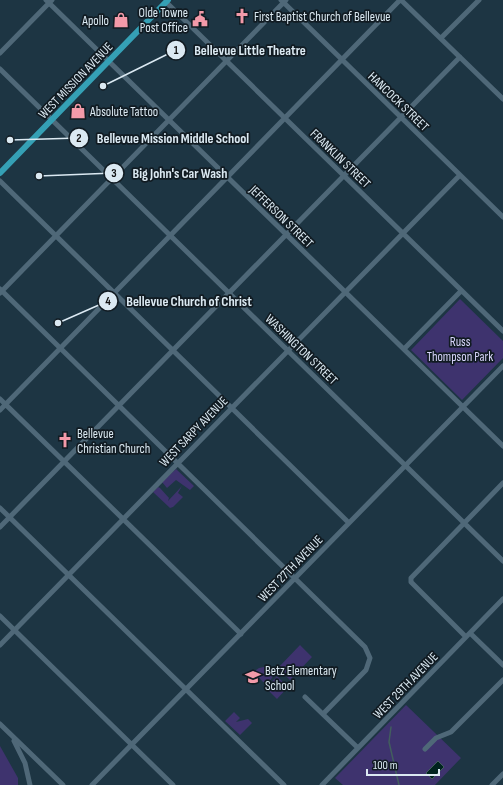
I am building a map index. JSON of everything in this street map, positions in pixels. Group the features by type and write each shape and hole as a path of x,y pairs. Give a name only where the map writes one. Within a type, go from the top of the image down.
{"main road":[{"name":"WEST MISSION AVENUE","path":"0,173 109,62 166,1"}],"street":[{"path":"0,410 401,0 503,98"},
{"path":"441,38 479,0"},
{"path":"0,53 49,1"},
{"name":"JEFFERSON STREET","path":"49,1 168,121 503,446"},
{"name":"FRANKLIN STREET","path":"166,1 503,331"},
{"path":"283,1 168,121 1,291 369,652 370,664 360,677 323,714"},
{"name":"HANCOCK STREET","path":"283,1 503,217"},
{"path":"0,527 460,57"},
{"name":"WASHINGTON STREET","path":"0,69 503,561"},
{"name":"WEST SARPY AVENUE","path":"0,645 287,350 460,175"},
{"path":"0,181 349,523"},
{"path":"404,349 461,290"},
{"name":"WEST 27TH AVENUE","path":"92,785 503,366"},
{"path":"0,399 241,634"},
{"path":"503,483 411,578 411,582 421,594 503,665"},
{"path":"0,508 284,785"},
{"name":"WEST 29TH AVENUE","path":"322,785 503,599"},
{"path":"0,616 173,785"},
{"path":"425,749 436,738 451,732 503,680"},
{"path":"305,697 358,748"},
{"path":"0,724 63,785"},
{"path":"11,735 22,754 30,785"},
{"path":"492,785 503,774"}],"green space":[{"name":"Russ Thompson Park","path":"460,299 503,341 503,358 462,400 411,350"},
{"path":"176,469 194,486 190,490 176,480 167,488 162,482"},
{"path":"182,486 178,493 183,497 170,508 153,492 158,487 160,488 169,498 168,501"},
{"path":"300,645 312,657 290,680 278,668"},
{"path":"268,666 274,675 269,682 263,682 256,674 256,670"},
{"path":"277,676 288,687 277,699 266,688"},
{"path":"406,705 461,758 435,785 343,785 335,778"},
{"path":"234,712 240,718 236,722 248,719 252,723 240,735 225,721"},
{"path":"0,746 18,778 18,785 0,785"}],"shaded area":[{"path":"438,761 444,767 432,779 426,773"}],"waterway":[{"path":"391,727 389,742 399,785"}],"place":[{"name":"First Baptist Church of Bellevue","path":"242,16"},
{"name":"Olde Towne Post Office","path":"200,19"},
{"name":"Apollo","path":"121,20"},
{"name":"Bellevue Little Theatre","path":"103,86"},
{"name":"Absolute Tattoo","path":"78,111"},
{"name":"Bellevue Mission Middle School","path":"10,140"},
{"name":"Big John's Car Wash","path":"39,176"},
{"name":"Bellevue Church of Christ","path":"58,323"},
{"name":"Bellevue Christian Church","path":"65,440"},
{"name":"Betz Elementary School","path":"253,677"}]}
